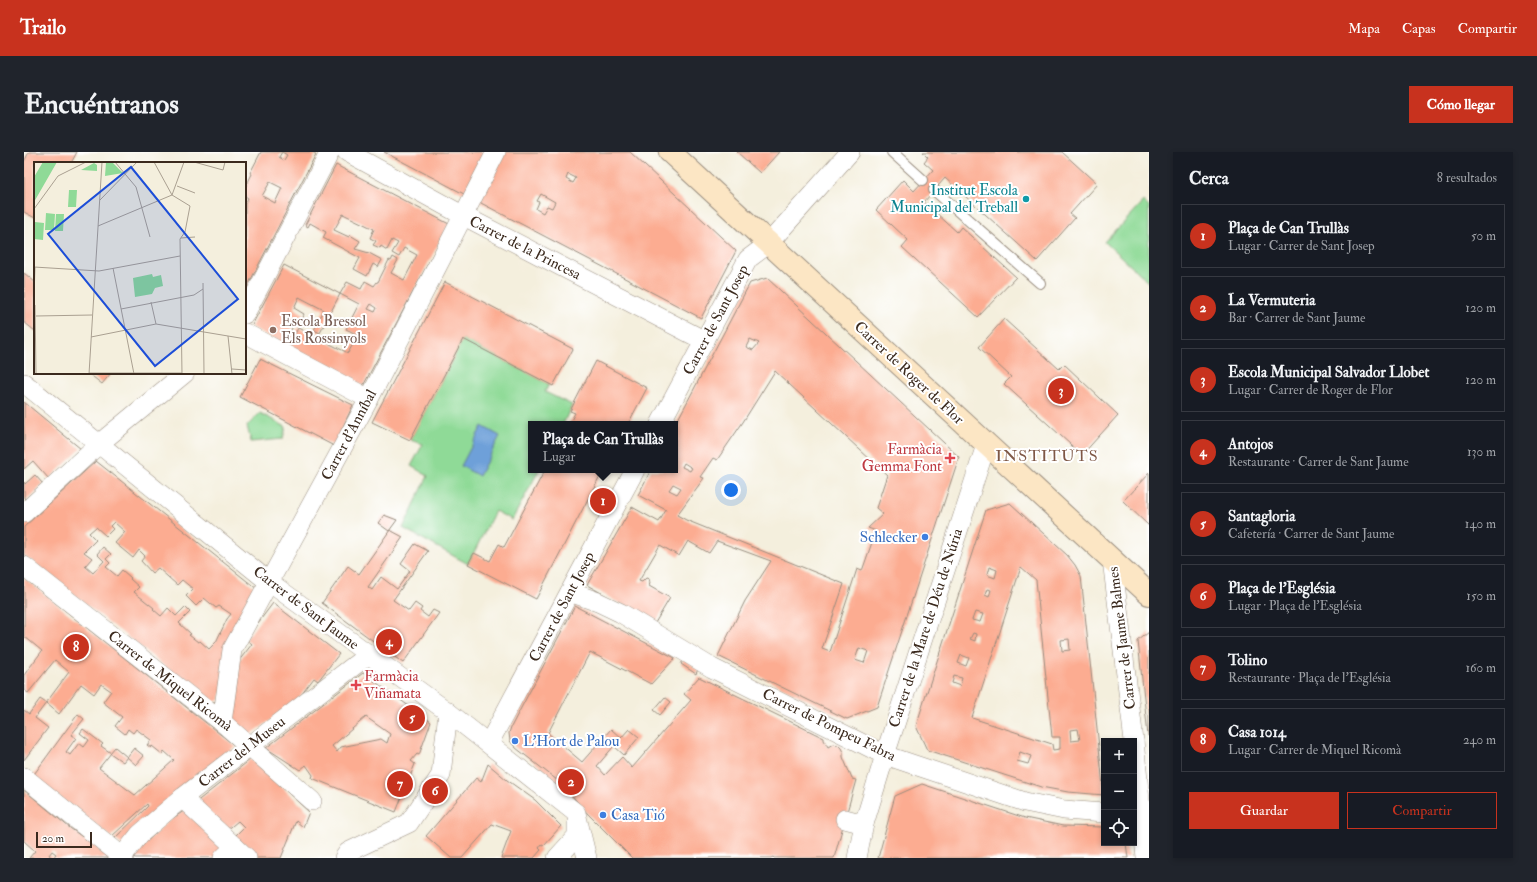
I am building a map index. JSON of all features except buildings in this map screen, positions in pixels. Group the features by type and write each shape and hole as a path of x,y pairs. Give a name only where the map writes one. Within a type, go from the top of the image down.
{"street":[{"path":"246,312 330,152"},
{"name":"Carrer de la Princesa","path":"347,152 464,216 705,342"},
{"name":"Carrer d'Anníbal","path":"222,722 232,650 369,399 496,152"},
{"name":"Carrer de Roger de Flor","path":"670,152 1149,594"},
{"name":"Carrer de Sant Josep","path":"662,421 748,259 768,244 850,152"},
{"path":"246,335 369,399"},
{"path":"24,513 100,444 184,374"},
{"name":"Carrer de Sant Jaume","path":"24,383 269,582 448,712 576,813"},
{"name":"Carrer de la Mare de Déu de Núria","path":"856,858 864,824 885,754 986,445"},
{"name":"Carrer de Sant Josep","path":"489,743 634,473"},
{"name":"Carrer de Jaume Balmes","path":"1112,559 1134,738"},
{"name":"Carrer de Miquel Ricomà","path":"24,566 222,722 312,801"},
{"name":"Carrer de Pompeu Fabra","path":"570,592 598,602 621,613 781,710 885,754 1025,802 1064,810 1101,813"},
{"name":"Carrer del Museu","path":"122,858 140,834 182,798 368,655"},
{"path":"344,858 348,852 409,823 441,775 448,712"},
{"name":"Carrer de Jaume Balmes","path":"1137,752 1144,778 1141,810 1146,858"},
{"path":"24,777 122,858"},
{"path":"182,798 235,854"},
{"path":"557,858 577,836 576,813"},
{"path":"576,813 587,858"},
{"path":"845,819 864,824"}],"lane":[{"path":"892,152 924,180"},
{"path":"934,190 1040,282"}],"green space":[{"path":"1143,201 1149,207 1149,283 1105,242"},
{"path":"463,339 549,384 545,392 572,405 564,421 528,421 528,473 537,473 512,520 495,511 468,564 403,528 428,476 411,466 423,444 410,440"},
{"path":"260,413 286,427 283,439 251,442 247,426"}],"water":[{"path":"482,426 500,436 479,476 461,466"}],"place":[{"name":"Institut Escola Municipal del Treball","path":"1026,199"},
{"name":"Escola Bressol Els Rossinyols","path":"273,330"},
{"name":"Escola Municipal Salvador Llobet","path":"1061,391"},
{"name":"Farmàcia Gemma Font","path":"950,458"},
{"name":"Plaça de Can Trullàs","path":"603,501"},
{"name":"Schlecker","path":"925,537"},
{"name":"Antojos","path":"389,642"},
{"name":"Casa 1014","path":"76,647"},
{"name":"Farmàcia Viñamata","path":"356,685"},
{"name":"Santagloria","path":"412,718"},
{"name":"L'Hort de Palou","path":"515,741"},
{"name":"La Vermuteria","path":"571,782"},
{"name":"Tolino","path":"400,784"},
{"name":"Plaça de l'Església","path":"435,791"},
{"name":"Casa Tió","path":"603,815"}],"district":[{"name":"INSTITUTS","path":"1047,456"}]}
